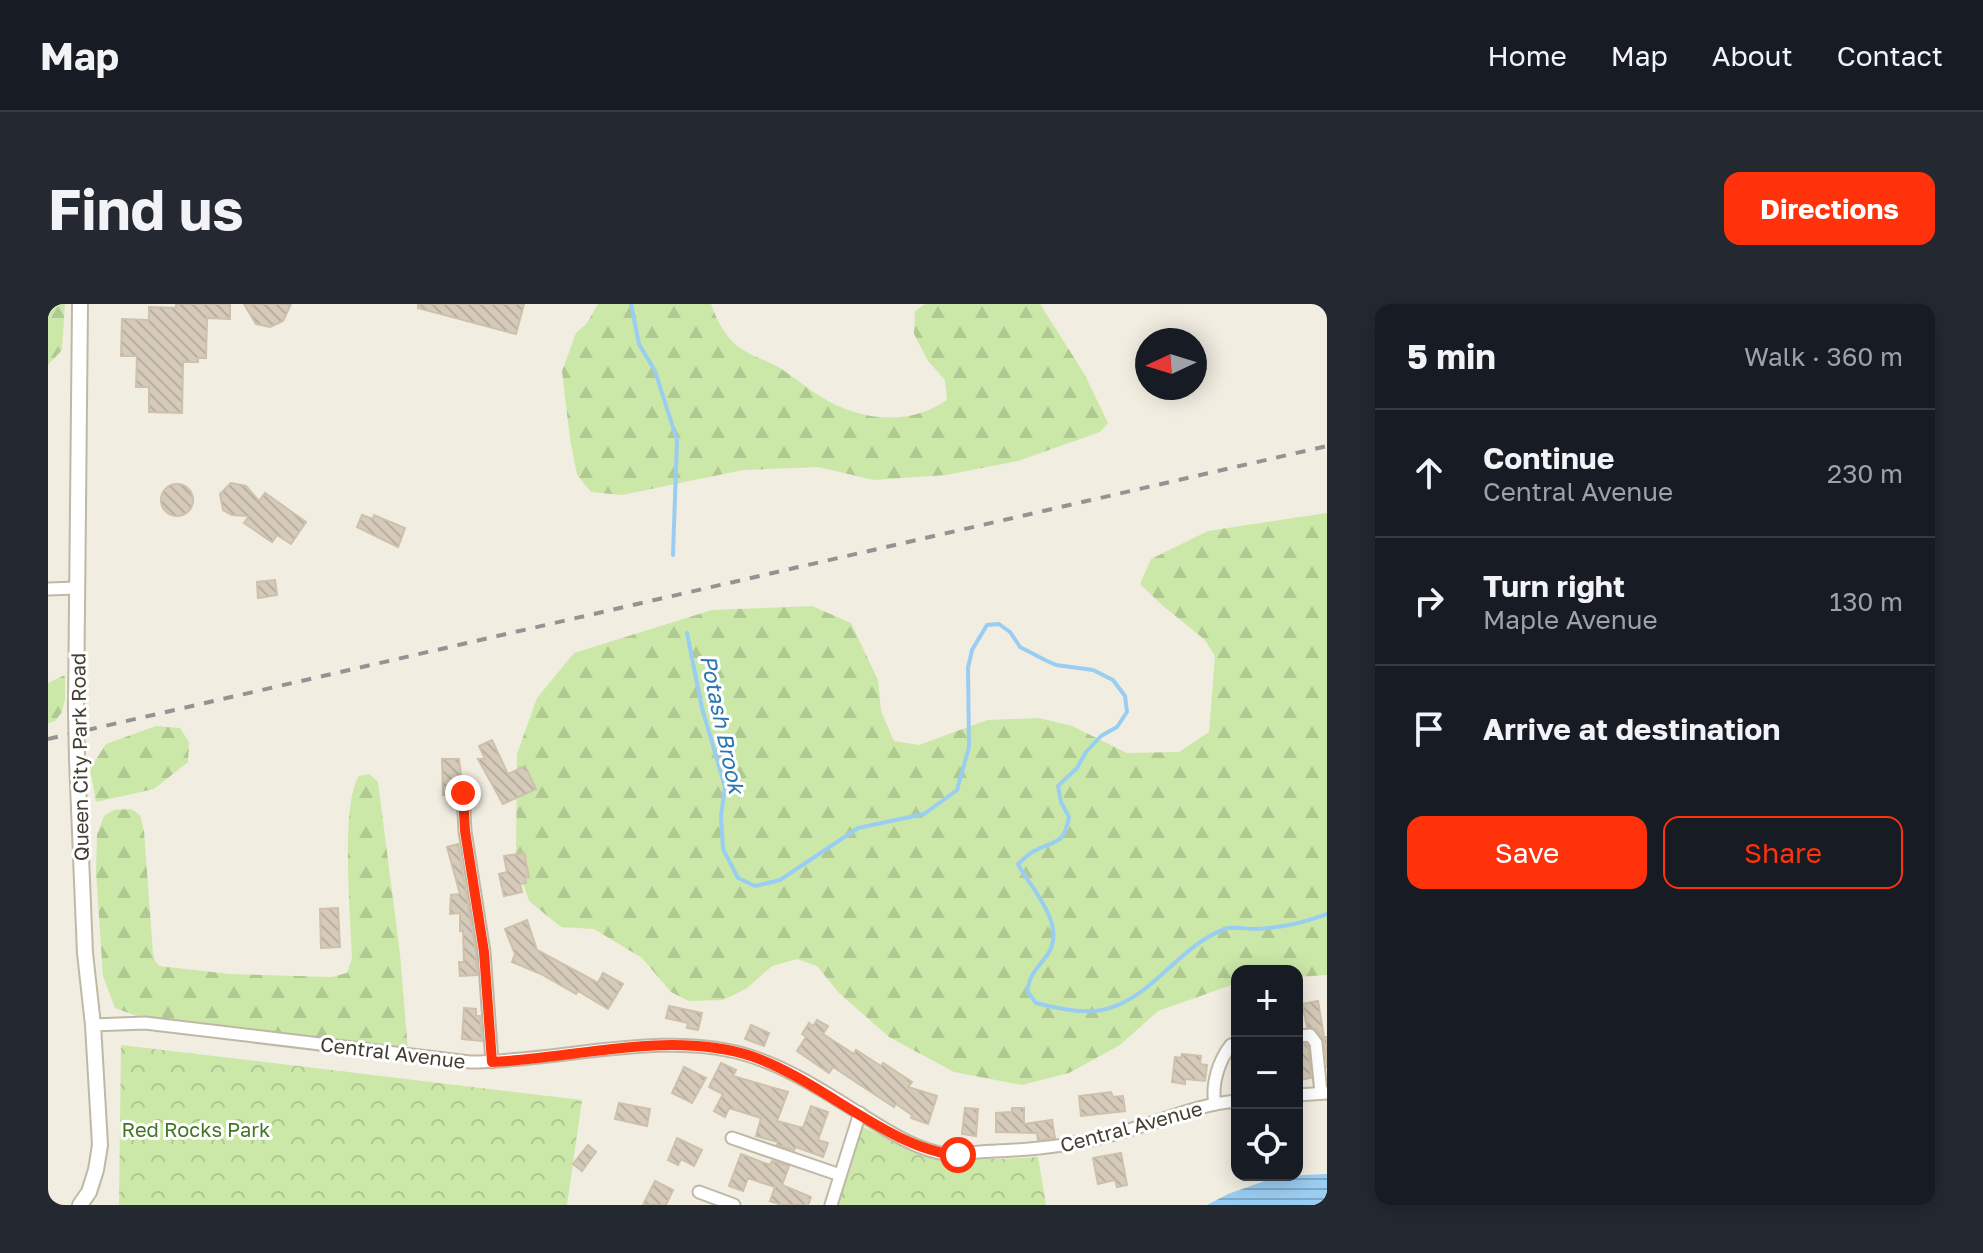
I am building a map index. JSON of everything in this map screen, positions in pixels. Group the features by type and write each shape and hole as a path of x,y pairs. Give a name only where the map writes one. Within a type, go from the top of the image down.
{"street":[{"name":"Queen City Park Road","path":"80,304 77,760 85,953 100,1145 89,1192 80,1205"},
{"path":"48,589 77,588"},
{"path":"463,793 465,831 484,952 492,1062"},
{"name":"Central Avenue","path":"93,1025 145,1023 441,1059 492,1062 655,1046 722,1048 782,1069 896,1135 925,1148 958,1155 1040,1150 1105,1138 1231,1102"},
{"path":"1303,1036 1316,1043 1324,1093 1303,1095"},
{"path":"1215,1104 1213,1094 1222,1057 1231,1045"},
{"path":"831,1205 860,1113"},
{"path":"732,1138 840,1175"},
{"path":"699,1192 734,1205"}],"green space":[{"path":"48,304 65,304 62,350 48,365"},
{"path":"598,304 711,304 724,331 741,349 780,368 836,405 864,415 893,418 921,413 947,400 945,380 928,361 914,334 915,311 925,304 1040,304 1085,375 1108,423 1100,432 1018,461 946,475 874,480 818,467 743,470 622,495 591,492 577,475 562,371 576,333 587,323"},
{"path":"1327,513 1327,975 1303,977 1303,965 1231,965 1231,985 1158,1011 1120,1045 1069,1073 1022,1085 954,1072 889,1037 839,993 817,966 797,959 772,966 746,989 723,1000 689,1001 671,992 642,958 594,929 561,927 529,901 516,862 517,754 537,698 574,653 712,610 812,606 851,623 878,680 881,711 894,741 919,745 987,720 1039,718 1072,726 1127,753 1179,752 1209,732 1215,656 1204,639 1140,584 1151,559 1208,531"},
{"path":"65,675 62,712 55,721 48,723 48,683"},
{"path":"156,726 180,728 189,742 188,762 154,789 96,802 90,769 106,744"},
{"path":"369,774 378,782 400,954 408,1051 145,1019 115,1008 103,976 96,872 97,834 104,816 114,810 131,809 140,815 144,831 153,953 160,966 229,974 331,977 347,973 352,959 348,864 350,812 359,776"},
{"name":"Red Rocks Park","path":"121,1045 582,1100 567,1205 119,1205"},
{"path":"859,1125 906,1145 946,1156 987,1159 1038,1157 1046,1205 835,1205"}],"water":[{"path":"1327,1174 1327,1205 1207,1205 1265,1181 1303,1181 1303,1175"}],"building":[{"path":"176,304 230,304 230,319 207,318 206,358 198,358 198,362 183,362 182,413 149,412 149,387 136,387 137,356 121,356 122,319 149,320 149,307 176,308"},
{"path":"244,304 291,304 283,321 270,327 256,324"},
{"path":"418,304 524,304 516,334 418,308"},
{"path":"231,483 246,486 259,501 265,493 306,522 291,544 277,535 272,542 244,523 249,516 232,515 223,510 220,494"},
{"path":"177,484 189,488 193,500 189,512 177,516 165,512 161,500 165,488"},
{"path":"362,515 373,519 374,515 405,528 398,547 357,527"},
{"path":"275,580 277,595 258,598 257,582"},
{"path":"492,740 508,774 525,766 536,789 503,804 478,759 485,759 479,746"},
{"path":"442,759 459,759 462,785 456,788 455,795 443,795"},
{"path":"458,844 477,975 460,976 459,962 464,962 463,931 460,931 460,913 450,914 451,895 460,894 447,847"},
{"path":"524,853 529,877 525,878 526,883 520,884 522,892 504,896 499,874 507,872 504,856"},
{"path":"338,908 340,947 321,948 320,909"},
{"path":"527,920 537,950 598,983 603,973 623,984 608,1009 578,991 576,994 512,962 515,954 505,929"},
{"path":"1318,1001 1324,1037 1327,1037 1327,1068 1324,1041 1316,1029 1307,1027 1303,1004"},
{"path":"669,1006 702,1013 698,1030 687,1028 688,1023 666,1018"},
{"path":"464,1008 476,1009 476,1016 480,1016 482,1041 462,1039"},
{"path":"817,1020 828,1026 823,1034 854,1054 856,1050 881,1066 883,1063 912,1082 908,1087 937,1096 928,1124 911,1118 912,1115 896,1104 894,1107 833,1067 829,1073 797,1051 806,1037 802,1034 809,1023 813,1026"},
{"path":"751,1025 769,1033 764,1046 745,1039"},
{"path":"1303,1044 1308,1046 1311,1078 1303,1079"},
{"path":"1182,1054 1201,1056 1200,1064 1207,1065 1205,1081 1185,1079 1185,1084 1172,1082 1175,1057 1181,1058"},
{"path":"721,1063 736,1070 733,1076 788,1092 777,1121 803,1128 811,1106 828,1112 818,1140 828,1143 823,1157 756,1136 761,1118 729,1108 725,1117 714,1111 723,1094 709,1087"},
{"path":"684,1067 706,1078 692,1103 672,1093"},
{"path":"1111,1092 1113,1097 1123,1096 1125,1111 1081,1116 1079,1096"},
{"path":"619,1103 650,1109 647,1126 615,1119"},
{"path":"965,1108 978,1109 976,1136 962,1134"},
{"path":"1012,1108 1024,1108 1024,1124 1052,1120 1055,1138 1038,1140 1037,1133 996,1132 996,1113 1012,1112"},
{"path":"677,1138 702,1150 694,1166 681,1159 678,1165 668,1160"},
{"path":"588,1145 596,1152 582,1171 573,1164"},
{"path":"1121,1153 1127,1185 1117,1187 1115,1180 1098,1184 1093,1158"},
{"path":"741,1154 770,1165 772,1161 789,1166 782,1185 811,1197 808,1205 782,1205 770,1201 775,1187 748,1178 743,1191 729,1186"},
{"path":"655,1181 673,1190 666,1205 643,1205"}],"waterway":[{"name":"Potash Brook","path":"631,304 639,344 655,371 677,440 673,555"},
{"name":"Potash Brook","path":"687,633 702,708 725,787 721,816 723,849 738,878 755,886 780,880 858,828 924,814 957,790 969,747 968,668 972,650 987,625 999,624 1010,632 1020,647 1045,660 1056,665 1093,670 1113,680 1125,696 1127,712 1117,727 1101,736 1077,768 1058,786 1061,802 1069,817 1065,833 1018,864 1045,907 1053,931 1053,943 1048,954 1028,985 1027,991 1036,1003 1077,1011 1102,1010 1136,996 1193,947 1225,929 1283,926 1327,914"}],"railway":[{"path":"48,739 1327,446"}],"route":[{"path":"463,793 465,831 484,952 492,1062 655,1046 722,1048 782,1069 896,1135 925,1148 958,1155"}]}
